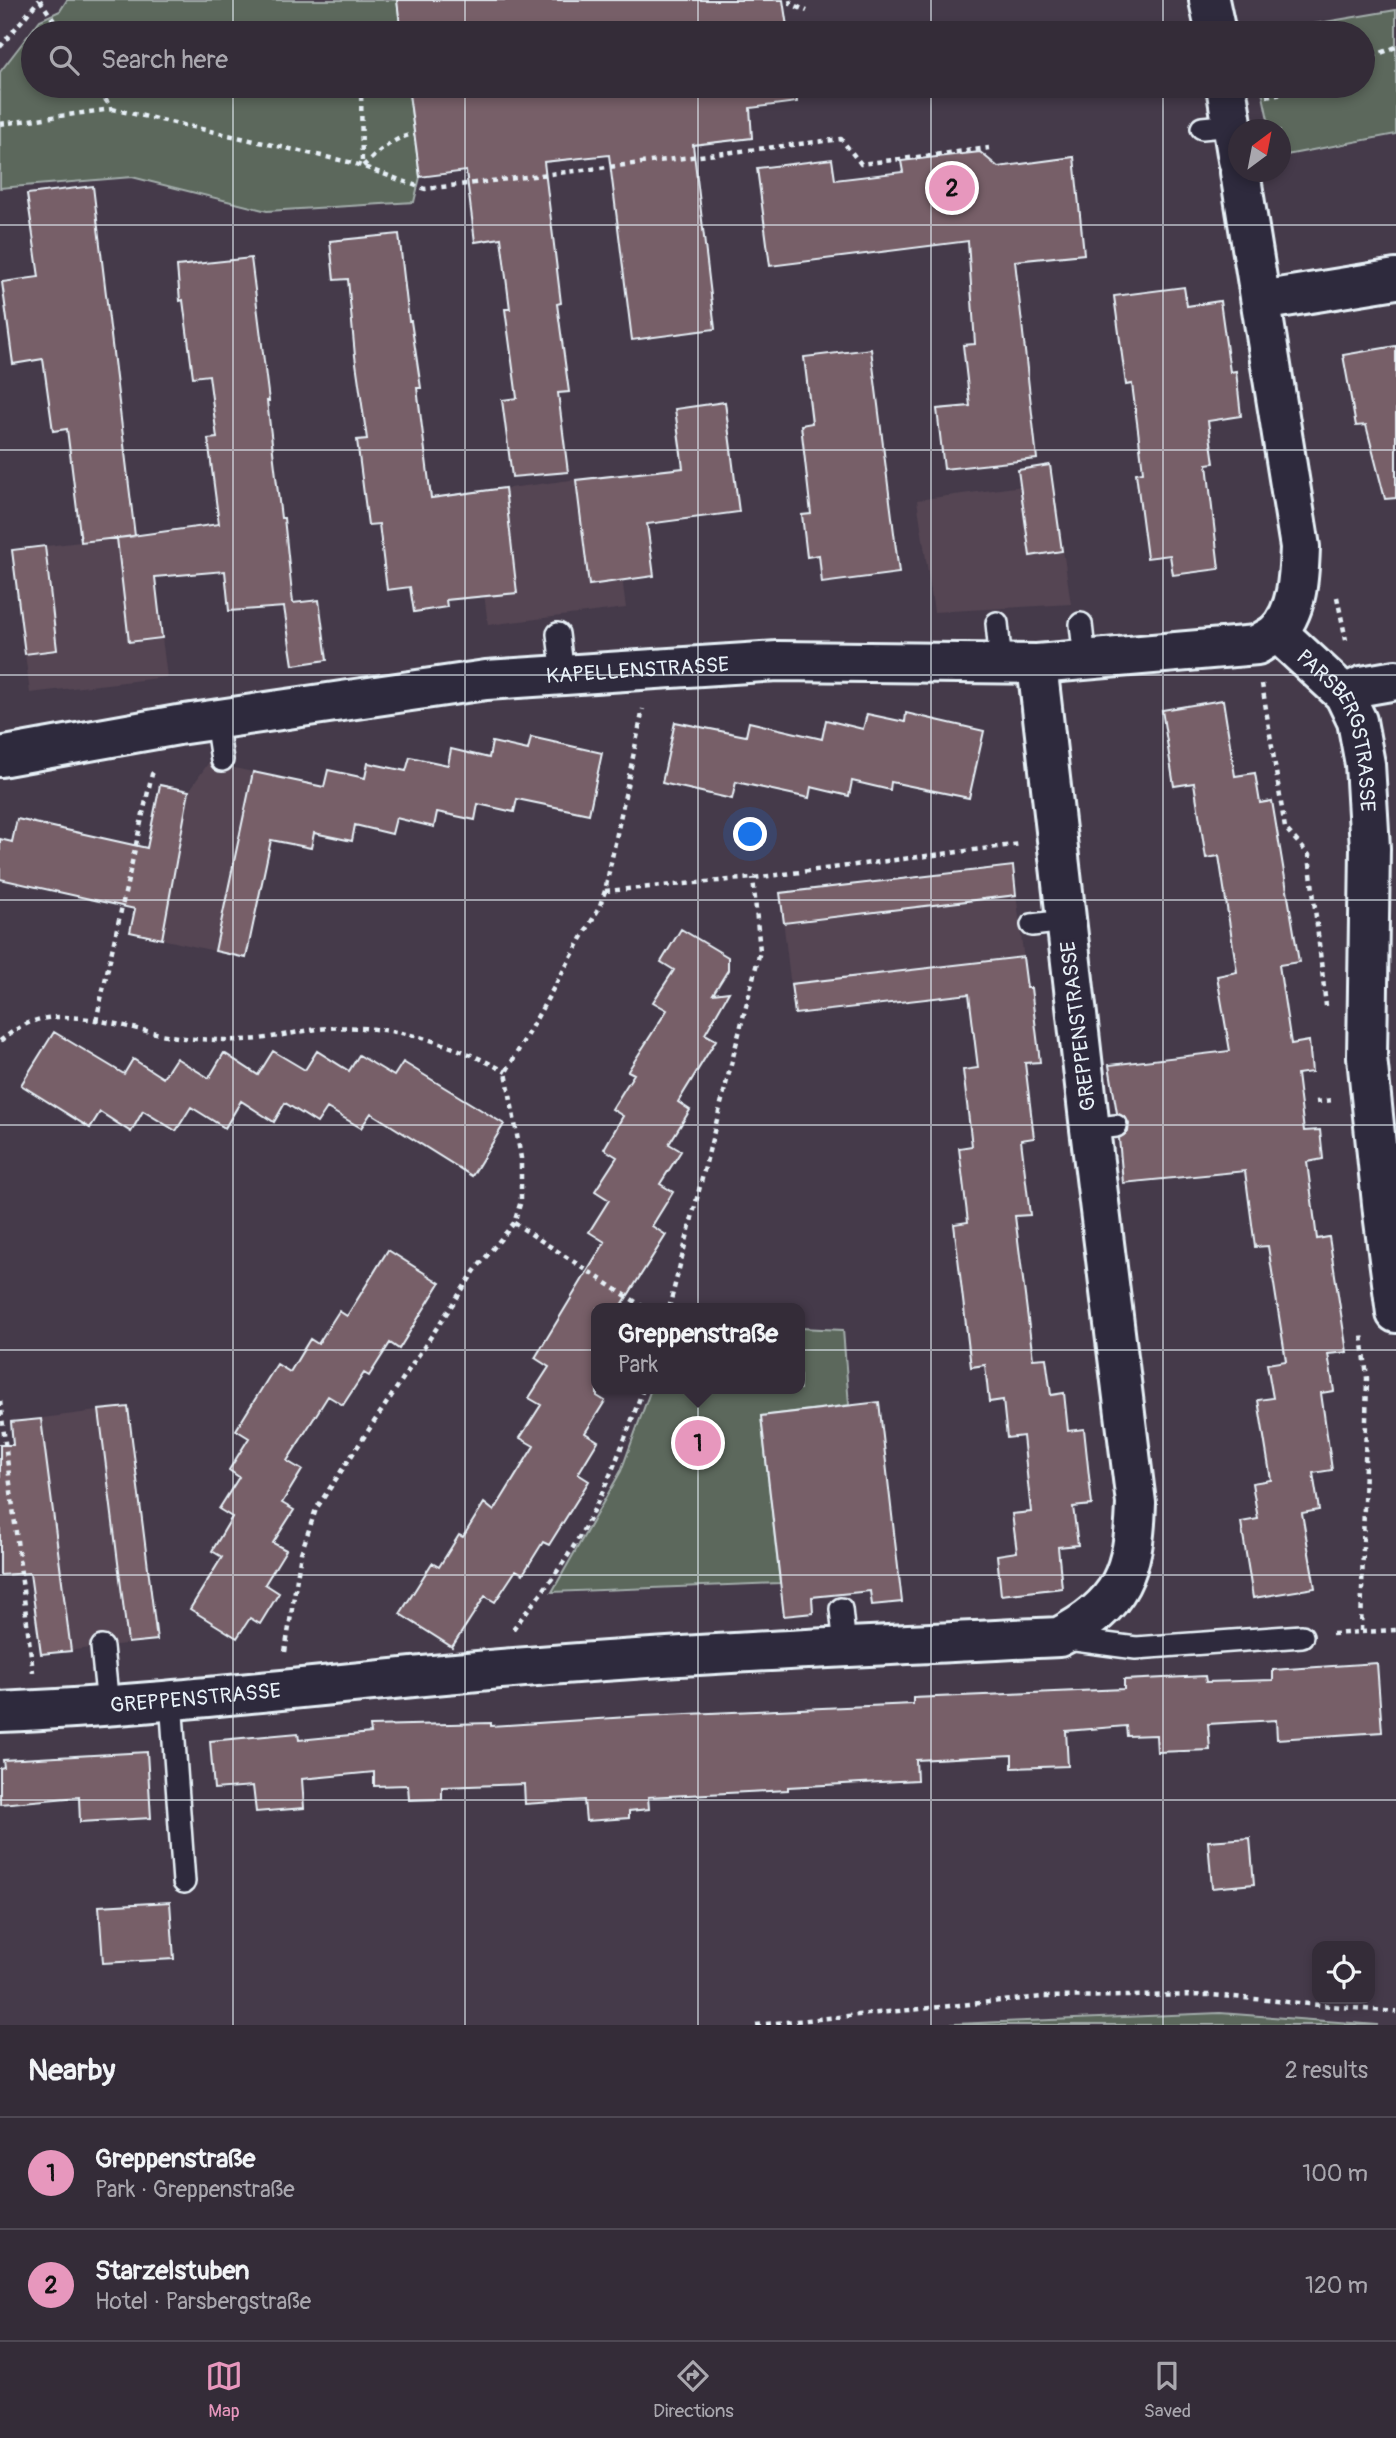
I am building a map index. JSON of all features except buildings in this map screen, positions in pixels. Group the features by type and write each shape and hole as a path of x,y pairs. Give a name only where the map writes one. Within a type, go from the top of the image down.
{"street":[{"path":"1209,0 1213,21"},
{"name":"PARSBERGSTRASSE","path":"1242,182 1300,547 1299,576 1292,608 1267,638 1344,694 1357,721 1365,764 1370,848 1367,1057 1383,1213 1379,1317"},
{"path":"1261,302 1396,279"},
{"name":"KAPELLENSTRASSE","path":"0,757 154,729 486,680 778,661 1019,664 1083,642 1267,638"},
{"name":"GREPPENSTRASSE","path":"0,1712 108,1706 509,1668 1059,1637 1086,1623 1105,1606 1121,1584 1131,1558 1136,1503 1103,1127 1049,923 1056,839 1019,664"},
{"path":"1344,694 1362,686 1396,680"}],"lane":[{"path":"996,623 1019,664"},
{"path":"558,634 563,675"},
{"path":"216,721 222,760"},
{"path":"841,1609 845,1647"},
{"path":"1059,1637 1136,1648 1302,1636"},
{"path":"102,1647 108,1706"},
{"path":"171,1700 184,1882"}],"path":[{"path":"22,21 39,0 54,21"},
{"path":"790,0 791,4 807,11"},
{"path":"0,47 21,22"},
{"path":"1375,55 1396,47"},
{"path":"104,98 112,109"},
{"path":"361,98 362,166"},
{"path":"1231,119 1273,98"},
{"path":"0,124 112,109 362,166 425,188 841,139 861,164 989,148"},
{"path":"362,166 402,136 415,134"},
{"path":"1267,638 1267,723 1284,828 1309,855 1327,1018"},
{"path":"286,1688 284,1663 299,1565 316,1509 476,1269 514,1223 521,1201 521,1158 506,1072 605,891 643,708 643,668"},
{"path":"96,1021 152,774 159,766 154,729"},
{"path":"605,891 753,878 1056,839"},
{"path":"670,1303 760,951 753,878"},
{"path":"0,1041 17,1028 47,1017 96,1021 192,1039 260,1038 331,1028 397,1033 434,1040 473,1054 506,1072"},
{"path":"1317,1102 1336,1100"},
{"path":"514,1223 637,1303"},
{"path":"1362,1632 1367,1378 1379,1317"},
{"path":"509,1668 509,1634 565,1560 592,1514 616,1466 641,1394"},
{"path":"0,1401 38,1711"},
{"path":"1302,1636 1396,1630"},
{"path":"756,2025 1042,1997 1212,1995 1396,2012"}],"shaded area":[{"path":"609,475 626,608 488,625 471,493"},
{"path":"1053,482 1071,604 934,612 917,500"},
{"path":"149,534 167,677 30,693 12,550"},
{"path":"209,762 283,779 246,958 130,932 160,785 189,791"},
{"path":"1013,866 1027,987 794,1014 780,893"},
{"path":"128,1407 158,1640 41,1654 11,1422"}],"green space":[{"path":"67,0 397,0 400,21 39,21 60,11"},
{"path":"1396,10 1396,134 1291,154 1291,119 1268,119 1264,98 1375,98 1375,21 1331,21"},
{"path":"21,45 21,98 410,98 420,177 414,202 267,211 132,177 0,188 0,72"},
{"path":"805,1328 843,1330 849,1405 761,1416 780,1583 552,1592 621,1471 649,1394 805,1394"},
{"path":"1220,2013 1378,2025 930,2025"}],"place":[{"name":"Starzelstuben","path":"952,188"},
{"name":"Greppenstraße","path":"698,1443"}]}
